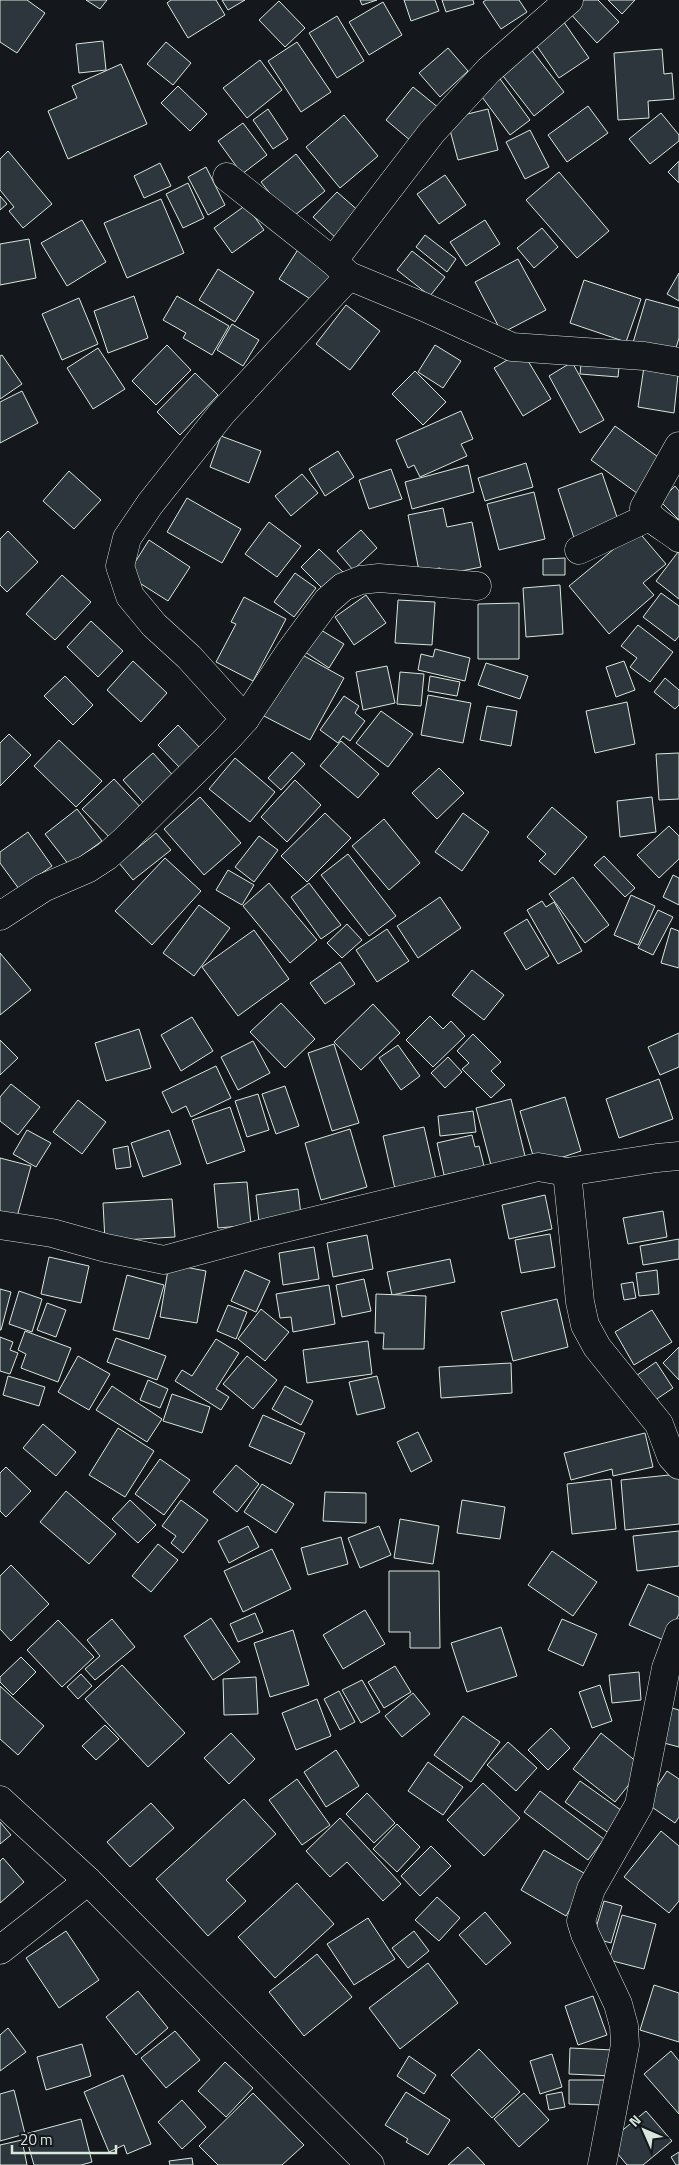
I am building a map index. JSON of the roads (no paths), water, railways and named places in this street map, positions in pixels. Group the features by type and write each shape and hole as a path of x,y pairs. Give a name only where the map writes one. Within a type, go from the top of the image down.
{"street":[{"path":"245,719 189,657 154,625 130,596 120,566 127,538 150,504 222,413 341,269 432,132 488,70 569,0"},
{"path":"227,177 341,269 512,347 644,356 679,362"},
{"path":"679,446 644,508 649,517 665,526 679,538"},
{"path":"579,550 649,517"},
{"path":"0,916 43,888 87,869 107,856 226,740 245,719 290,650 327,601 343,587 361,580 379,578 477,586"},
{"path":"0,1225 52,1233 106,1248 164,1260 256,1235 538,1167 567,1172 679,1156"},
{"path":"567,1172 580,1302 585,1325 597,1347 659,1424 671,1456 679,1465"},
{"path":"602,2165 625,2045 624,2026 618,2004 585,1934 581,1921 591,1889 639,1805 666,1668 679,1634"},
{"path":"0,1800 88,1881 370,2165"},
{"path":"0,1950 88,1881"}]}
